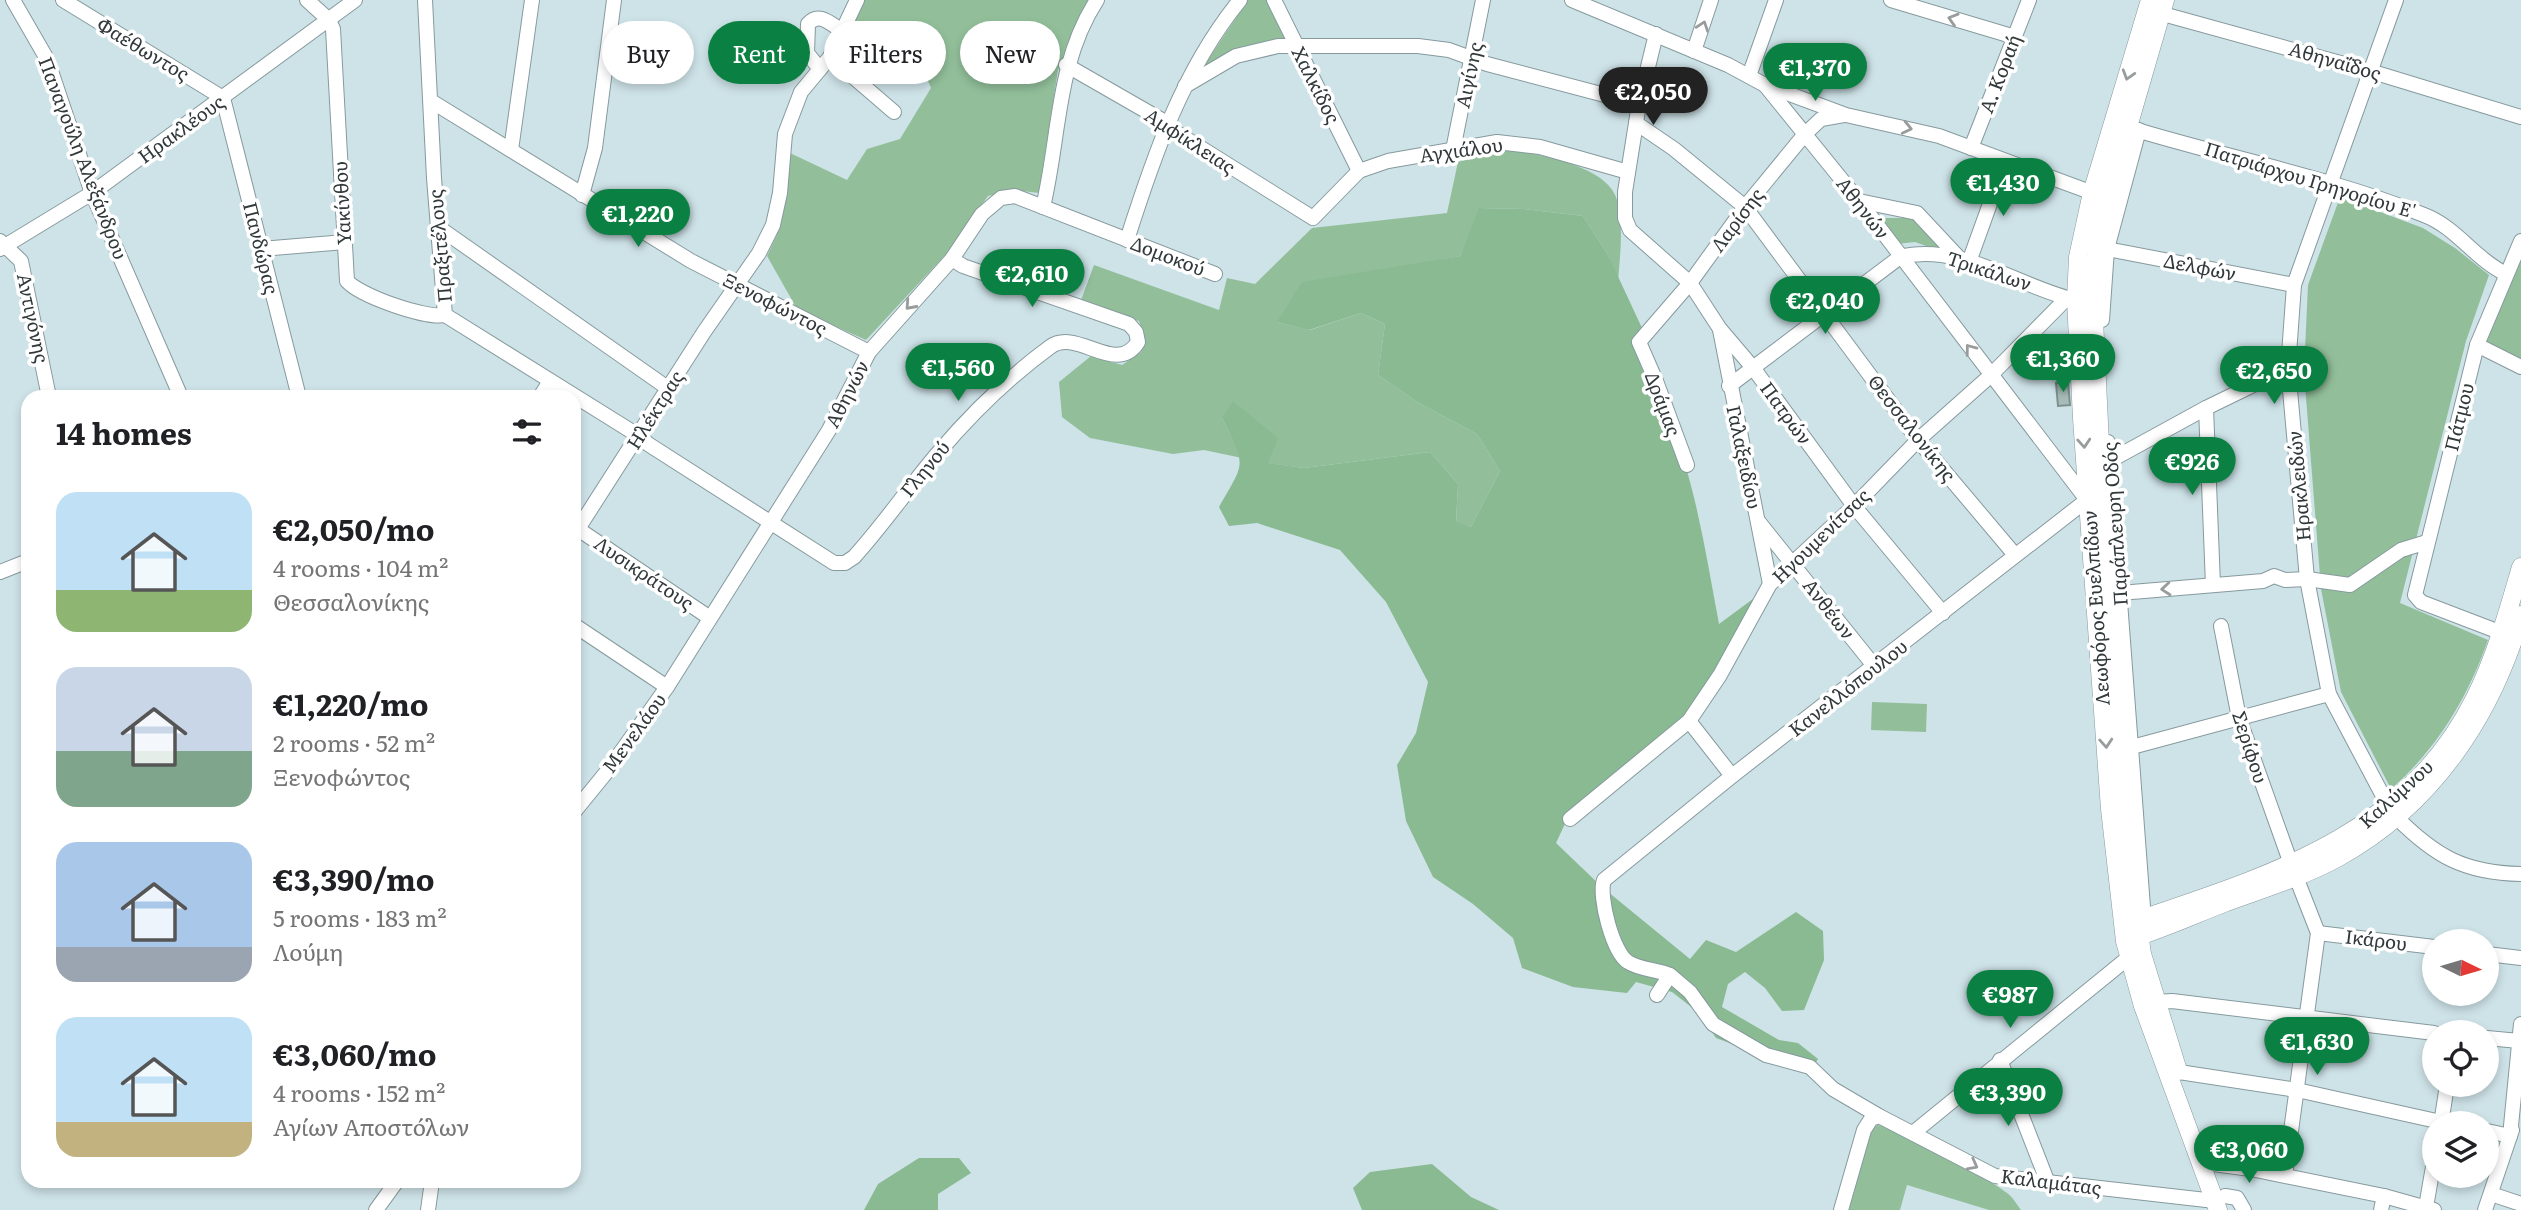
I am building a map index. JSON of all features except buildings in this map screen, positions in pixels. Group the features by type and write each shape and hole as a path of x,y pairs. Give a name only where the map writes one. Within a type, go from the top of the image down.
{"main road":[{"name":"Λεωφόρος Ευελπίδων","path":"2156,6 2134,129 2099,196 2092,278 2129,860 2130,936 2213,1164 2222,1204"},
{"name":"Λεωφόρος Ευελπίδων","path":"2156,6 2078,257 2071,299 2110,809 2130,936 2171,1086 2222,1204"},
{"name":"Καλύμνου","path":"2512,638 2521,567"},
{"name":"Καλύμνου","path":"2130,936 2293,870 2348,851 2448,764 2486,705 2521,615"}],"street":[{"name":"Παναγούλη Αλεξάνδρου","path":"13,0 47,59 92,193 178,390"},
{"name":"Φαέθωντος","path":"63,0 223,98"},
{"path":"307,0 329,20"},
{"name":"Ηρακλέους","path":"2,245 92,193 355,0"},
{"name":"Πραξιτέλους","path":"425,0 445,315 563,390"},
{"path":"511,150 532,0"},
{"path":"582,195 595,148 614,0"},
{"name":"Ηλέκτρας","path":"847,21 857,0"},
{"path":"1043,207 1066,65 1079,29 1097,0"},
{"path":"1127,240 1167,123 1208,47 1240,0"},
{"name":"Χαλκίδος","path":"1274,0 1359,170"},
{"name":"Αιγίνης","path":"1453,150 1483,0"},
{"path":"1572,0 1602,5 1656,34 1728,65 1765,85 1846,115 1939,136 2099,196"},
{"path":"1694,51 1712,0"},
{"path":"1749,76 1776,0"},
{"path":"1891,0 2015,37"},
{"name":"Α. Κοραή","path":"1971,148 2029,0"},
{"name":"Ηρακλειδών","path":"2396,0 2373,72 2294,285 2288,368 2307,579 2329,694 2393,811 2438,855 2465,867 2521,874"},
{"name":"Αθηναΐδος","path":"2156,6 2521,117"},
{"path":"820,69 807,53 808,24 815,18 826,21"},
{"name":"Υακίνθου","path":"329,20 335,48 346,275 353,287 429,316 445,315"},
{"path":"1628,172 1639,104 1656,34"},
{"path":"1185,86 1236,56 1278,46 1418,46 1449,50 1487,64 1639,104"},
{"name":"Ηλέκτρας","path":"581,524 735,285 760,253 773,225 780,193 785,134 801,92 824,64"},
{"name":"Αμφίκλειας","path":"1066,65 1167,123 1177,133 1313,218"},
{"path":"861,84 894,113"},
{"name":"Αθηνών","path":"1765,85 1859,201 2087,500"},
{"name":"Πανδώρας","path":"223,98 297,390"},
{"name":"Ξενοφώντος","path":"431,101 582,195 735,285 869,352"},
{"name":"Λαρίσης","path":"1639,342 1690,283 1745,208 1805,134 1821,119 1846,115"},
{"name":"Θεσσαλονίκης","path":"1636,123 1674,149 1745,208 1918,440 2015,555"},
{"name":"Πατριάρχου Γρηγορίου Ε'","path":"2134,129 2330,183 2427,216 2460,237 2495,269 2506,274"},
{"name":"Παράπλευρη Οδός","path":"2130,936 2143,906 2120,593 2105,463 2101,312 2107,249 2134,129"},
{"name":"Αγχιάλου","path":"1313,218 1359,170 1388,161 1497,142 1520,143 1628,172"},
{"path":"1859,201 1917,213 1964,260 2005,162"},
{"name":"Πατρών","path":"1628,172 1625,218 1630,230 1690,283 1720,329 1754,369 1854,506 1943,613"},
{"name":"Αθηνών","path":"667,687 829,430 869,352 952,259 982,214 1001,198 1015,196 1043,207"},
{"name":"Δομοκού","path":"1043,207 1215,274"},
{"path":"438,227 669,388"},
{"path":"261,249 345,242"},
{"name":"Πάτμου","path":"2512,638 2417,599 2415,590 2477,345 2521,242"},
{"name":"Αντιγόνης","path":"2,245 21,261 49,390"},
{"name":"Δελφών","path":"2107,249 2294,285"},
{"name":"Τρικάλων","path":"1900,257 1930,253 1964,260 2071,299"},
{"path":"1729,386 1900,257"},
{"name":"Γληνού","path":"845,563 863,546 969,418 1022,368 1056,342 1065,341 1109,355 1128,351 1138,342 1136,332 1129,324 963,266 952,259"},
{"name":"Ηγουμενίτσας","path":"1570,819 1689,721 1720,676 1770,584 1854,506 1918,440 2071,299"},
{"name":"Γαλαξειδίου","path":"1720,329 1729,386 1770,584"},
{"name":"Δράμας","path":"1639,342 1657,381 1687,465"},
{"path":"2477,345 2521,367"},
{"path":"2105,463 2206,408 2288,368"},
{"path":"545,390 550,382"},
{"name":"Πραξιτέλους","path":"581,401 824,558 845,563"},
{"path":"2206,408 2213,584"},
{"name":"Κανελλόπουλου","path":"1670,975 1628,962 1621,955 1602,901 1602,884 1608,875 2087,500"},
{"name":"Ανθέων","path":"1757,520 1875,667"},
{"name":"Λυσικράτους","path":"581,535 710,618"},
{"path":"2120,593 2263,581 2274,576 2285,580 2307,579 2344,585 2356,583 2396,552 2427,542"},
{"path":"0,572 21,564"},
{"name":"Σερίφου","path":"2221,626 2239,718 2318,933 2285,1175"},
{"path":"581,630 667,687"},
{"name":"Μενελάου","path":"581,803 609,769 667,687"},
{"path":"2132,747 2329,694"},
{"path":"1689,721 1732,776"},
{"name":"Ικάρου","path":"2318,933 2422,946"},
{"path":"1913,1133 2000,1060 2130,936"},
{"path":"2499,955 2521,958"},
{"path":"1657,995 1670,975"},
{"name":"Καλαμάτας","path":"1670,975 1690,992 1713,1024 1766,1055 1810,1067 1833,1089 1995,1176 2222,1204"},
{"path":"2155,1002 2172,1001 2422,1032"},
{"path":"2510,1136 2521,1024"},
{"path":"2499,1039 2519,1041"},
{"path":"2000,1060 2048,1183"},
{"path":"2179,1072 2297,1090 2422,1118"},
{"path":"2486,1210 2521,1109"},
{"path":"1841,1210 1864,1130 1871,1119 1879,1116"},
{"path":"2499,1134 2510,1136"},
{"path":"2213,1164 2285,1175 2383,1203 2430,1208 2432,1188"},
{"path":"376,1210 392,1188"},
{"path":"428,1210 431,1188"},
{"path":"2491,1194 2521,1204"},
{"path":"2222,1204 2237,1198 2244,1210"}],"green space":[{"path":"852,0 1091,0 1071,36 1060,65 1060,21 960,21 960,84 1056,84 1039,193 1015,190 988,196 946,254 866,340 797,309 767,256 779,230 787,195 790,153 847,180 867,149 900,139 931,88 929,84 946,84 946,21 846,21"},
{"path":"1248,0 1268,0 1287,38 1235,50 1199,73"},
{"path":"1508,150 1570,163 1601,178 1611,188 1617,200 1620,220 1618,282 1608,255 1583,216 1523,209 1480,208 1460,256 1399,267 1277,322 1310,330 1361,313 1385,324 1378,375 1419,403 1477,434 1500,471 1471,527 1456,523 1458,484 1430,452 1304,468 1267,463 1222,418 1242,458 1204,450 1173,454 1090,438 1062,417 1059,382 1091,356 1122,365 1141,352 1144,337 1139,321 1080,303 1094,265 1219,310 1227,278 1255,284 1312,228 1447,213 1458,162 1492,151"},
{"path":"2340,197 2423,228 2455,248 2489,275 2466,341 2400,603 2488,640 2471,682 2449,721 2423,757 2391,789 2341,692 2321,589 2304,372 2308,285"},
{"path":"1479,208 1523,209 1583,216 1608,255 1642,328 1636,349 1639,361 1670,420 1687,470 1719,624 1761,593 1694,710 1569,815 1556,843 1602,887 1690,959 1706,940 1736,952 1796,912 1823,931 1824,960 1804,1010 1782,1011 1765,988 1745,972 1728,984 1722,1007 1779,1040 1798,1043 1818,1059 1814,1066 1797,1068 1716,1038 1699,1013 1672,992 1636,982 1627,993 1573,987 1522,968 1513,938 1473,904 1433,877 1406,821 1397,765 1416,733 1428,682 1386,602 1340,550 1257,523 1229,526 1219,507 1240,463 1222,418 1233,401 1278,438 1268,463 1304,468 1430,452 1458,484 1456,522 1471,527 1500,471 1477,434 1419,403 1378,375 1385,324 1361,313 1309,330 1277,322 1302,282 1460,256"},
{"path":"1878,218 1912,218 1954,256 1915,242 1897,244"},
{"path":"2521,247 2521,361 2483,342"},
{"path":"1872,702 1927,704 1926,732 1871,730"},
{"path":"1877,1125 1902,1133 1998,1186 2021,1210 1989,1210 1907,1185 1900,1210 1849,1210 1871,1130"},
{"path":"919,1158 959,1158 971,1173 938,1194 938,1210 864,1210 878,1184"},
{"path":"1432,1164 1471,1197 1499,1210 1362,1210 1353,1188 1370,1172"}]}
